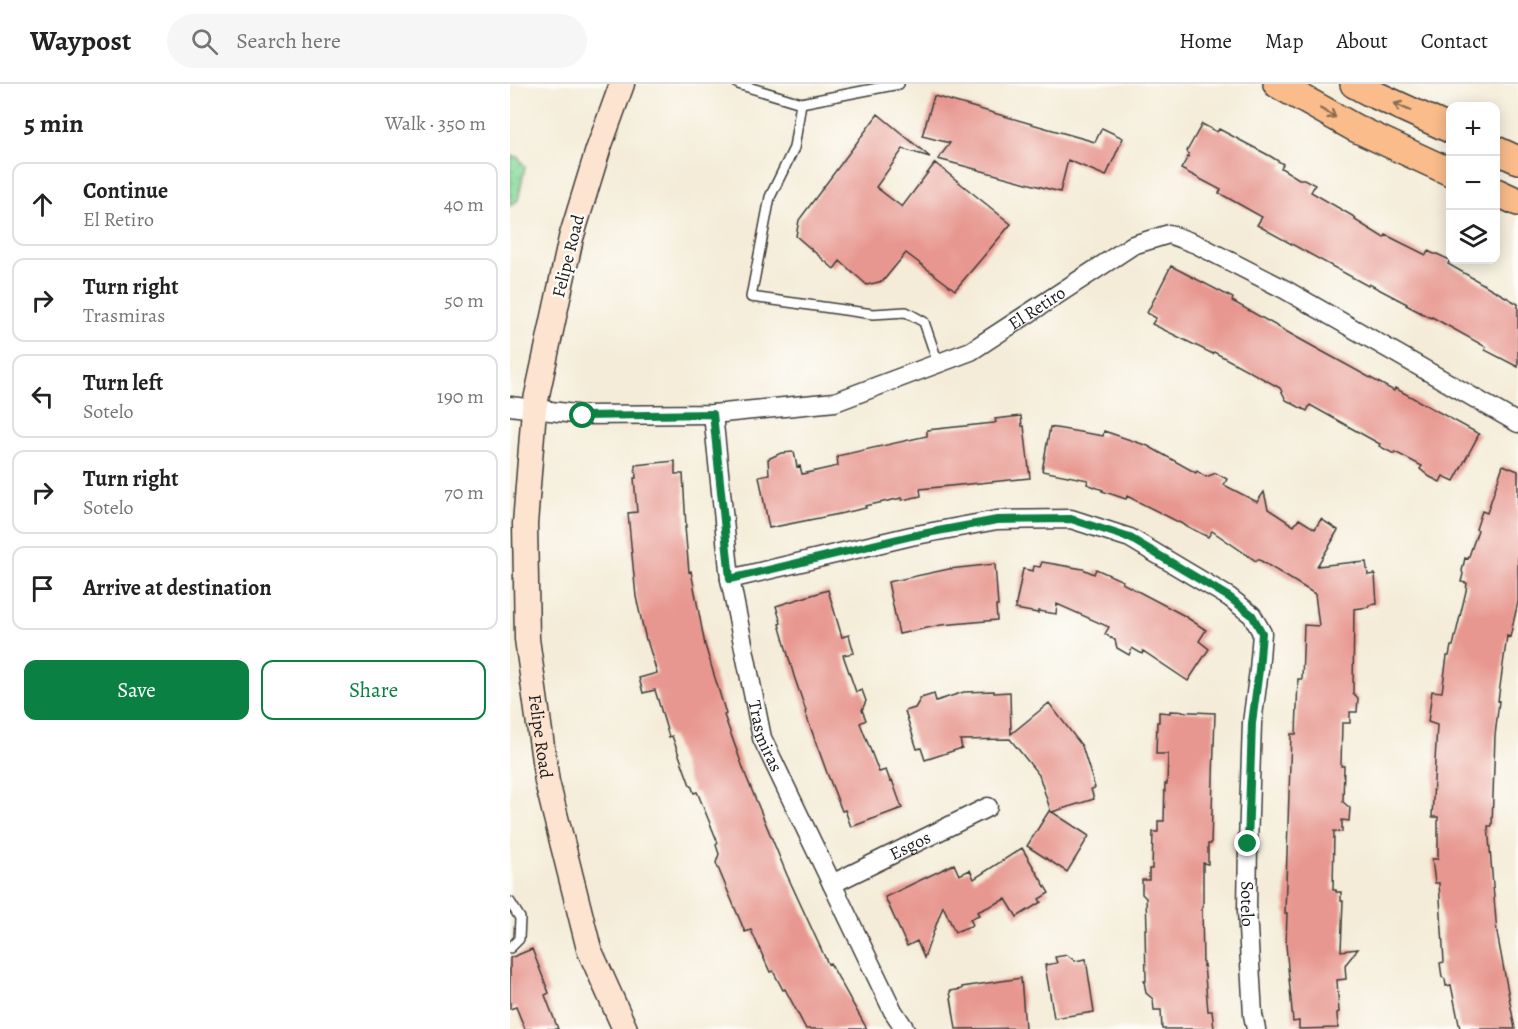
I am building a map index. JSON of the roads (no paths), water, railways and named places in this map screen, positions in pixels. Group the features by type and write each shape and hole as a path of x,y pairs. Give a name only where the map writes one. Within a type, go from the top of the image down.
{"main road":[{"name":"Felipe Road","path":"622,84 598,150 571,238 534,409 525,524 527,639 547,782 589,949 625,1029"},
{"path":"1277,84 1355,128 1446,170"},
{"path":"1354,84 1446,127"},
{"path":"1500,152 1518,160"},
{"path":"1500,194 1518,202"}],"street":[{"name":"El Retiro","path":"510,406 583,416 713,414 835,402 971,351 1133,244 1168,234 1196,244 1284,289 1518,423"},
{"name":"Trasmiras","path":"713,414 730,579 762,738 893,1011 905,1029"},
{"name":"Sotelo","path":"730,579 911,536 997,520 1071,519 1130,538 1229,597 1252,615 1262,633 1252,723 1248,844 1248,911 1253,1015 1256,1029"},
{"name":"Esgos","path":"832,884 988,807"}],"lane":[{"path":"738,84 801,103 899,84"},
{"path":"801,103 794,148 770,197 751,297 873,314 906,312 924,322 938,363"},
{"path":"510,902 520,918 519,939 510,948"}]}
